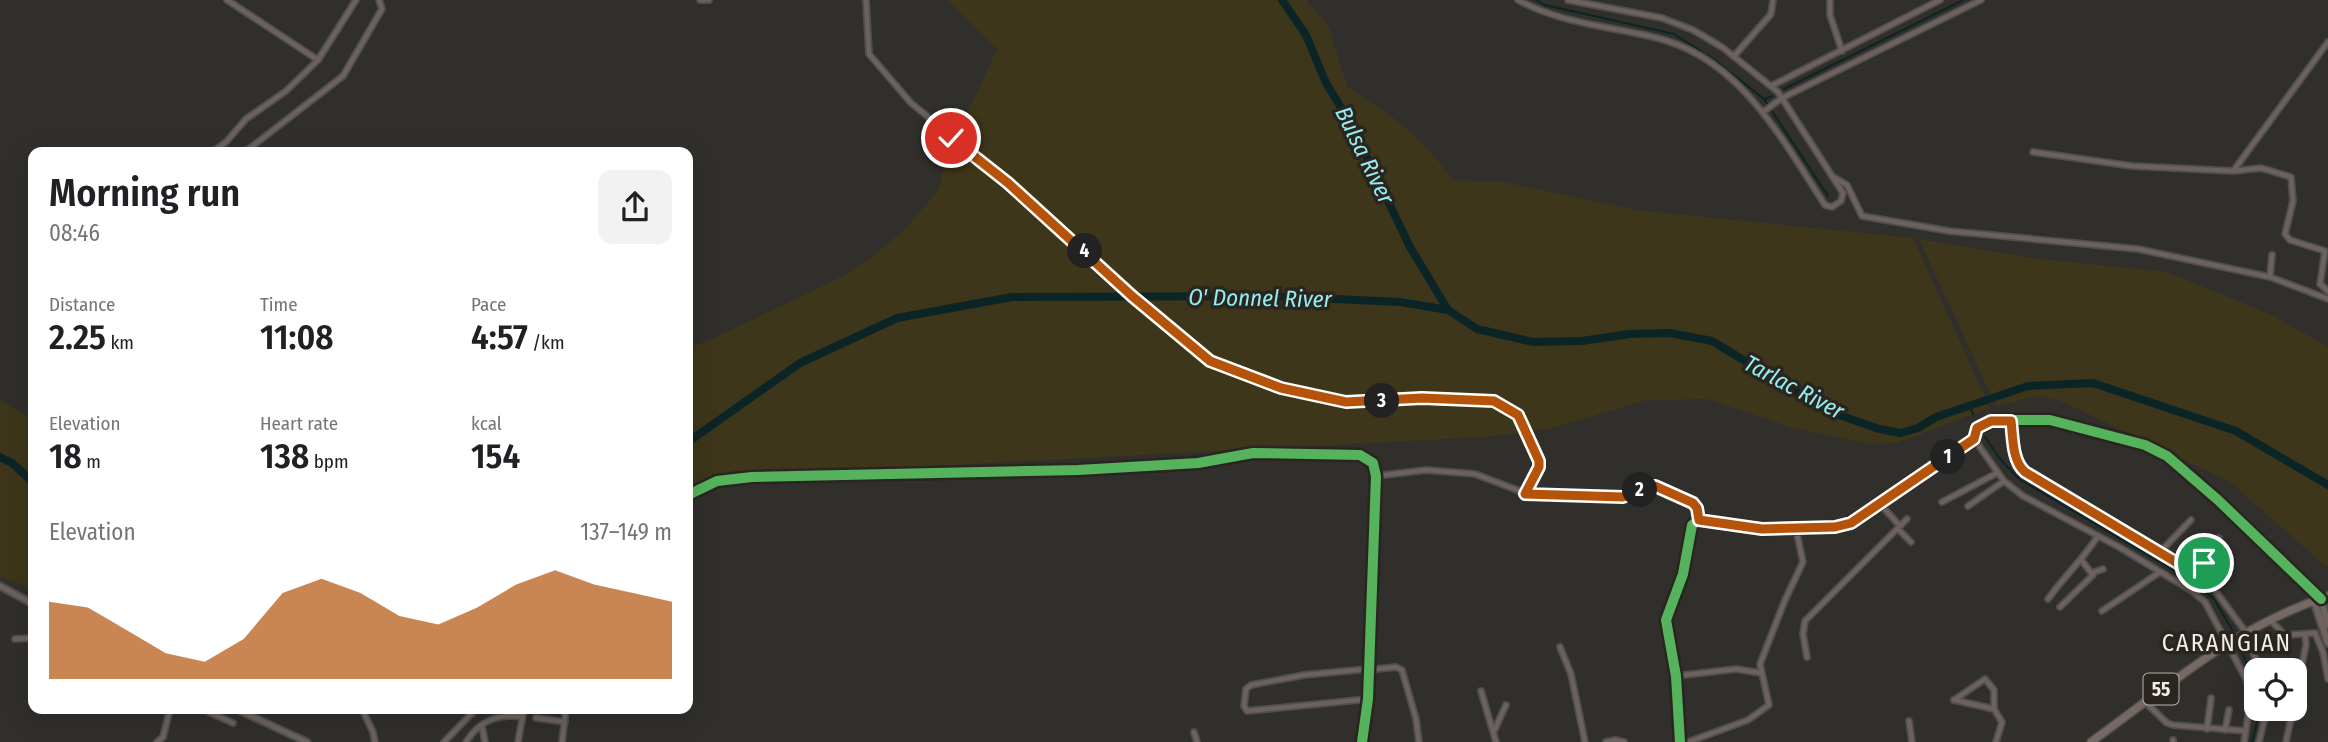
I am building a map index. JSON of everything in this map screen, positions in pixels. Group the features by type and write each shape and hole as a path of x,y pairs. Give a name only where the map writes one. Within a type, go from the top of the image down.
{"highway":[{"name":"55","path":"2095,741 2227,642 2269,619 2322,598"}],"main road":[{"path":"2322,598 2328,625"},
{"path":"2322,598 2328,643"}],"street":[{"path":"228,0 318,60"},
{"path":"218,147 246,119 286,91 318,60 356,0"},
{"path":"251,147 343,76 382,9 379,0"},
{"path":"700,0 709,0"},
{"path":"866,0 869,54 911,103 1008,183 1132,296 1210,361 1281,388 1346,402 1422,398 1474,399 1501,403 1518,415 1539,461 1539,467 1525,494"},
{"path":"1518,0 1572,22 1654,37 1681,47 1731,78 1764,111 1828,206 1843,198 1833,177 1772,86 1734,56 1705,36 1671,21 1588,1 1568,0"},
{"path":"1734,56 1771,14 1773,0"},
{"path":"1830,0 1830,15 1842,51"},
{"path":"1772,86 1940,0"},
{"path":"1764,111 1780,99 1981,0"},
{"path":"2234,171 2328,42"},
{"path":"2034,152 2121,165 2234,171 2261,168 2291,177 2293,201 2286,234 2290,240 2325,251 2320,284 2328,291"},
{"path":"1833,177 1847,185 1857,211 1862,216 1949,231 2138,249 2270,277 2328,299"},
{"path":"2270,277 2272,255"},
{"path":"1680,742 1676,676 1666,620 1687,560 1689,531 1692,525 1699,520 1762,529 1796,529 1851,523 1974,439 1977,428 1991,421 2050,420 2145,445 2167,456 2322,598"},
{"path":"2011,421 2020,467 2194,573 2224,600 2245,631 2255,658"},
{"path":"1974,439 2004,481 2023,496 2160,572 2204,602 2246,679 2251,697 2244,742"},
{"path":"693,493 729,478 1078,470 1198,463 1249,453 1360,455 1373,463 1376,476 1368,699 1362,742"},
{"path":"1376,476 1426,470 1475,474 1525,494 1623,497 1644,487 1655,486 1693,503 1697,508 1699,520"},
{"path":"1942,502 1997,472"},
{"path":"1968,506 2004,481"},
{"path":"1880,504 1911,542"},
{"path":"1807,657 1803,634 1805,621 1907,519"},
{"path":"2161,551 2191,520"},
{"path":"1688,742 1748,720 1765,710 1769,701 1760,664 1803,562 1796,529"},
{"path":"2048,599 2063,579 2082,561 2098,536"},
{"path":"2198,566 2204,563 2219,538"},
{"path":"2194,573 2200,551"},
{"path":"2082,561 2092,573"},
{"path":"2060,607 2092,573 2103,569"},
{"path":"2102,611 2160,572"},
{"path":"0,586 28,601"},
{"path":"2269,619 2285,635 2315,633 2320,641 2328,679"},
{"path":"2303,658 2305,635"},
{"path":"15,639 28,638"},
{"path":"1560,647 1571,674 1585,742"},
{"path":"1368,699 1247,711 1244,696 1251,685 1304,675 1396,667 1402,670 1416,719 1419,742"},
{"path":"1676,676 1736,669 1762,674"},
{"path":"1994,709 1955,702 1954,699 1985,679 1994,690 1994,709 2002,722 1996,742"},
{"path":"1481,691 1496,742"},
{"path":"2207,729 2211,698"},
{"path":"2144,702 2167,723 2246,731"},
{"path":"1493,732 1506,705"},
{"path":"2225,730 2229,710"},
{"path":"157,742 163,737 169,714"},
{"path":"213,714 233,723"},
{"path":"247,714 307,742"},
{"path":"364,714 375,742"},
{"path":"444,742 471,714"},
{"path":"518,742 522,714"},
{"path":"562,742 566,714"},
{"path":"466,742 482,725 500,715 522,717"},
{"path":"536,718 565,722"},
{"path":"1909,721 1912,742"},
{"path":"2259,742 2264,721"},
{"path":"2286,742 2290,721"},
{"path":"482,725 485,742"},
{"path":"1194,732 1197,742"},
{"path":"1606,742 1624,742"}],"sand":[{"path":"947,0 1306,0 1329,26 1347,87 1405,128 1431,152 1453,180 1504,182 1637,210 1913,238 1990,408 1897,443 1869,444 1793,428 1707,399 1647,400 1549,429 1485,437 705,478 693,489 693,346 708,341 839,278 868,260 905,229 939,189 951,138 975,97 997,49"},
{"path":"1919,239 2032,258 2167,272 2270,314 2328,347 2328,568 2230,482 2061,401 2040,396 1996,406"},
{"path":"0,400 28,416 28,586 0,577"}],"waterway":[{"name":"Bulsa River","path":"1282,0 1306,35 1326,83 1351,124 1410,247 1448,310"},
{"path":"1536,0 1545,5 1674,34 1716,61 1764,99 1828,196"},
{"path":"1784,89 1963,0"},
{"path":"1765,99 1772,96"},
{"name":"Tarlac River","path":"693,438 800,363 897,318 1012,297 1270,296 1400,302 1448,310 1477,329 1533,342 1582,341 1629,334 1670,333 1712,341 1828,411 1879,429 1901,433 1918,428 1936,417 2028,386 2093,383 2236,431 2328,485"},
{"path":"1970,406 1973,414"},
{"path":"1985,437 2000,459 2019,479 2195,583 2214,599 2234,633"},
{"name":"O' Donnel River","path":"0,457 12,463 28,477"},
{"path":"2238,642 2244,658"},
{"path":"2252,742 2257,721"}],"cycle path":[{"path":"1680,742 1676,676 1666,620 1683,574 1692,525 1699,520 1762,529 1835,527 1851,523 1974,439 1977,428 1996,420 2050,420 2145,445 2167,456 2218,500 2321,599"},
{"path":"693,493 717,481 752,477 1078,470 1198,463 1253,453 1360,455 1373,463 1376,476 1368,699 1362,742"}],"district":[{"name":"CARANGIAN","path":"2227,643"}],"route":[{"path":"951,138 1008,183 1132,296 1216,364 1236,369 1281,388 1346,402 1422,398 1474,399 1508,406 1518,415 1539,461 1532,484 1525,494 1623,497 1644,487 1655,486 1667,489 1693,503 1697,508 1699,520 1762,529 1835,527 1851,523 1871,511 1974,439 1977,428 1991,421 2011,421 2017,459 2025,472 2134,538 2157,548 2194,573 2198,566 2204,563"}]}
